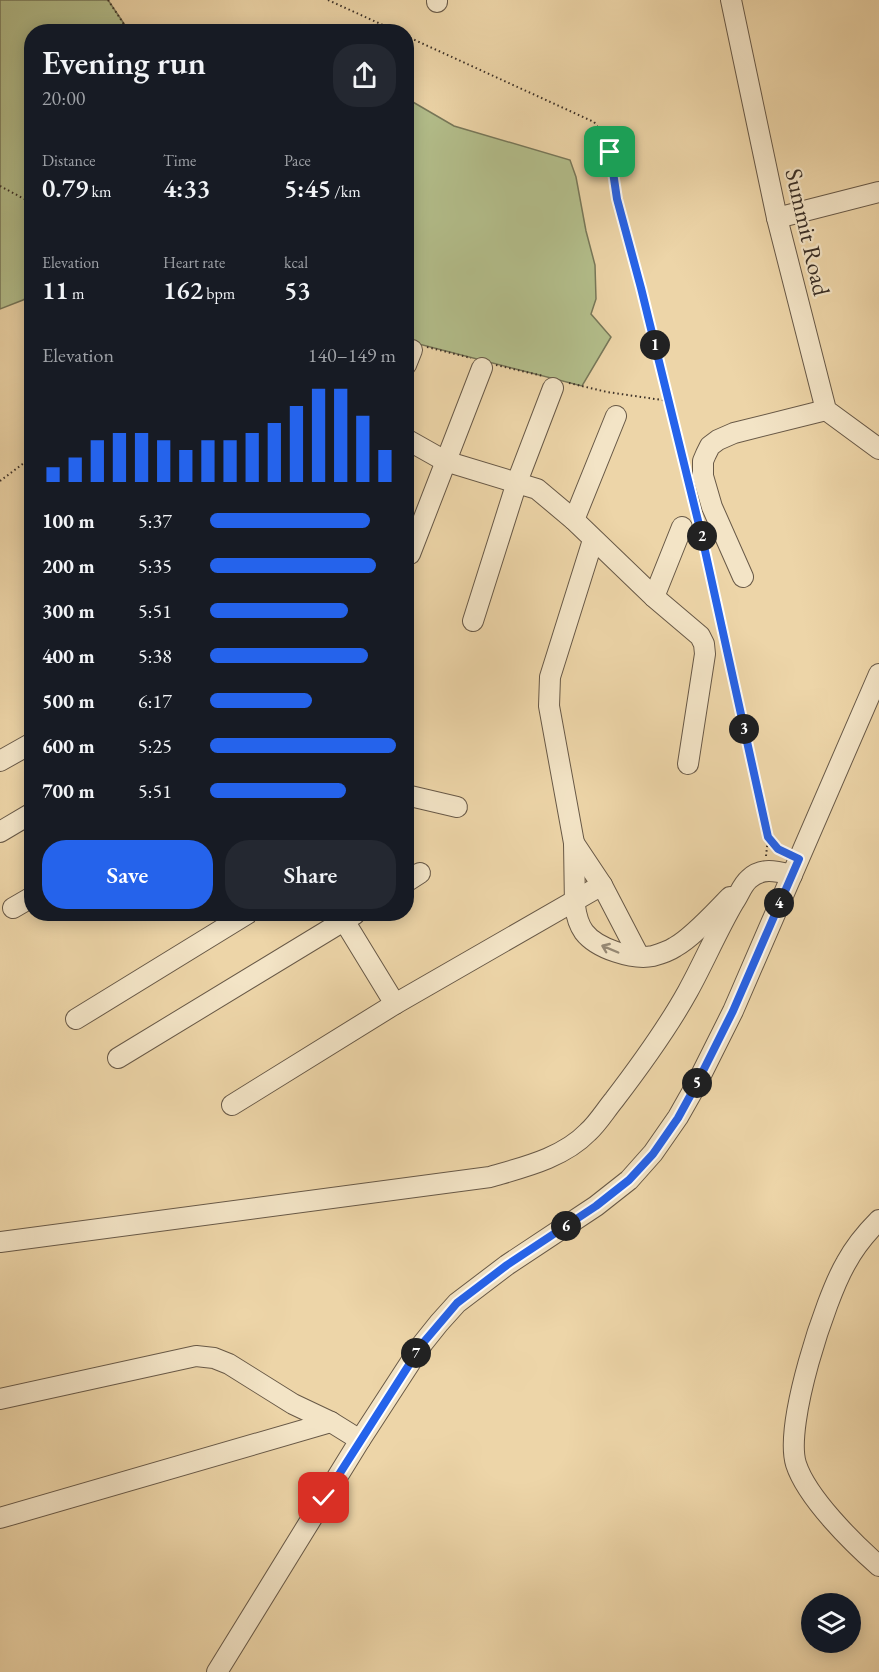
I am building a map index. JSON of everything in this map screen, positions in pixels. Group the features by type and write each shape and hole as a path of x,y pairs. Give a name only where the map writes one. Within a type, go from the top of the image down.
{"street":[{"name":"Summit Road","path":"731,0 777,218 826,410"},
{"path":"777,218 879,192"},
{"path":"414,543 484,364"},
{"path":"473,621 517,482 555,382"},
{"path":"743,577 712,507 703,477 703,461 710,446 734,433 826,410 879,449"},
{"path":"574,520 616,416"},
{"path":"414,444 445,461 537,489 574,520 654,597 700,636 705,654 688,764"},
{"path":"654,597 691,526"},
{"path":"593,540 550,677 549,706 574,843 576,914 585,932 613,951 652,956 675,947 685,940 750,878 760,872 795,867"},
{"path":"217,1672 360,1440 423,1343 457,1303 507,1265 596,1206 629,1180 653,1154 678,1118 733,1011 879,674"},
{"path":"0,761 24,748"},
{"path":"414,797 457,807"},
{"path":"0,832 24,818"},
{"path":"574,843 602,885 639,956"},
{"path":"0,1242 490,1177 562,1152 589,1131 639,1067 687,992 745,883"},
{"path":"232,1105 395,1004 602,885"},
{"path":"13,908 24,902"},
{"path":"76,1019 236,921"},
{"path":"118,1058 338,921"},
{"path":"349,921 395,1004"},
{"path":"879,1220 846,1263 828,1304 807,1369 794,1425 794,1453 800,1473 814,1497 879,1566"},
{"path":"0,1400 196,1356 214,1358 230,1364 293,1404 331,1422 360,1440"},
{"path":"0,1518 331,1422"}],"path":[{"path":"108,0 124,24"},
{"path":"328,0 381,24"},
{"path":"414,39 594,122 603,134 610,152 617,199 686,472"},
{"path":"0,186 24,199"},
{"path":"414,354 484,364 555,382 669,401"},
{"path":"0,481 24,463"},
{"path":"691,526 768,837 795,867"}],"green space":[{"path":"0,0 108,0 124,24 24,24 24,299 0,309"},
{"path":"414,103 454,126 570,160 576,177 595,265 596,299 591,314 611,337 582,386 414,343"}],"route":[{"path":"324,1498 423,1343 457,1303 507,1265 596,1206 629,1180 653,1154 678,1118 733,1011 799,859 778,849 768,837 702,537 617,199 610,152"}]}
